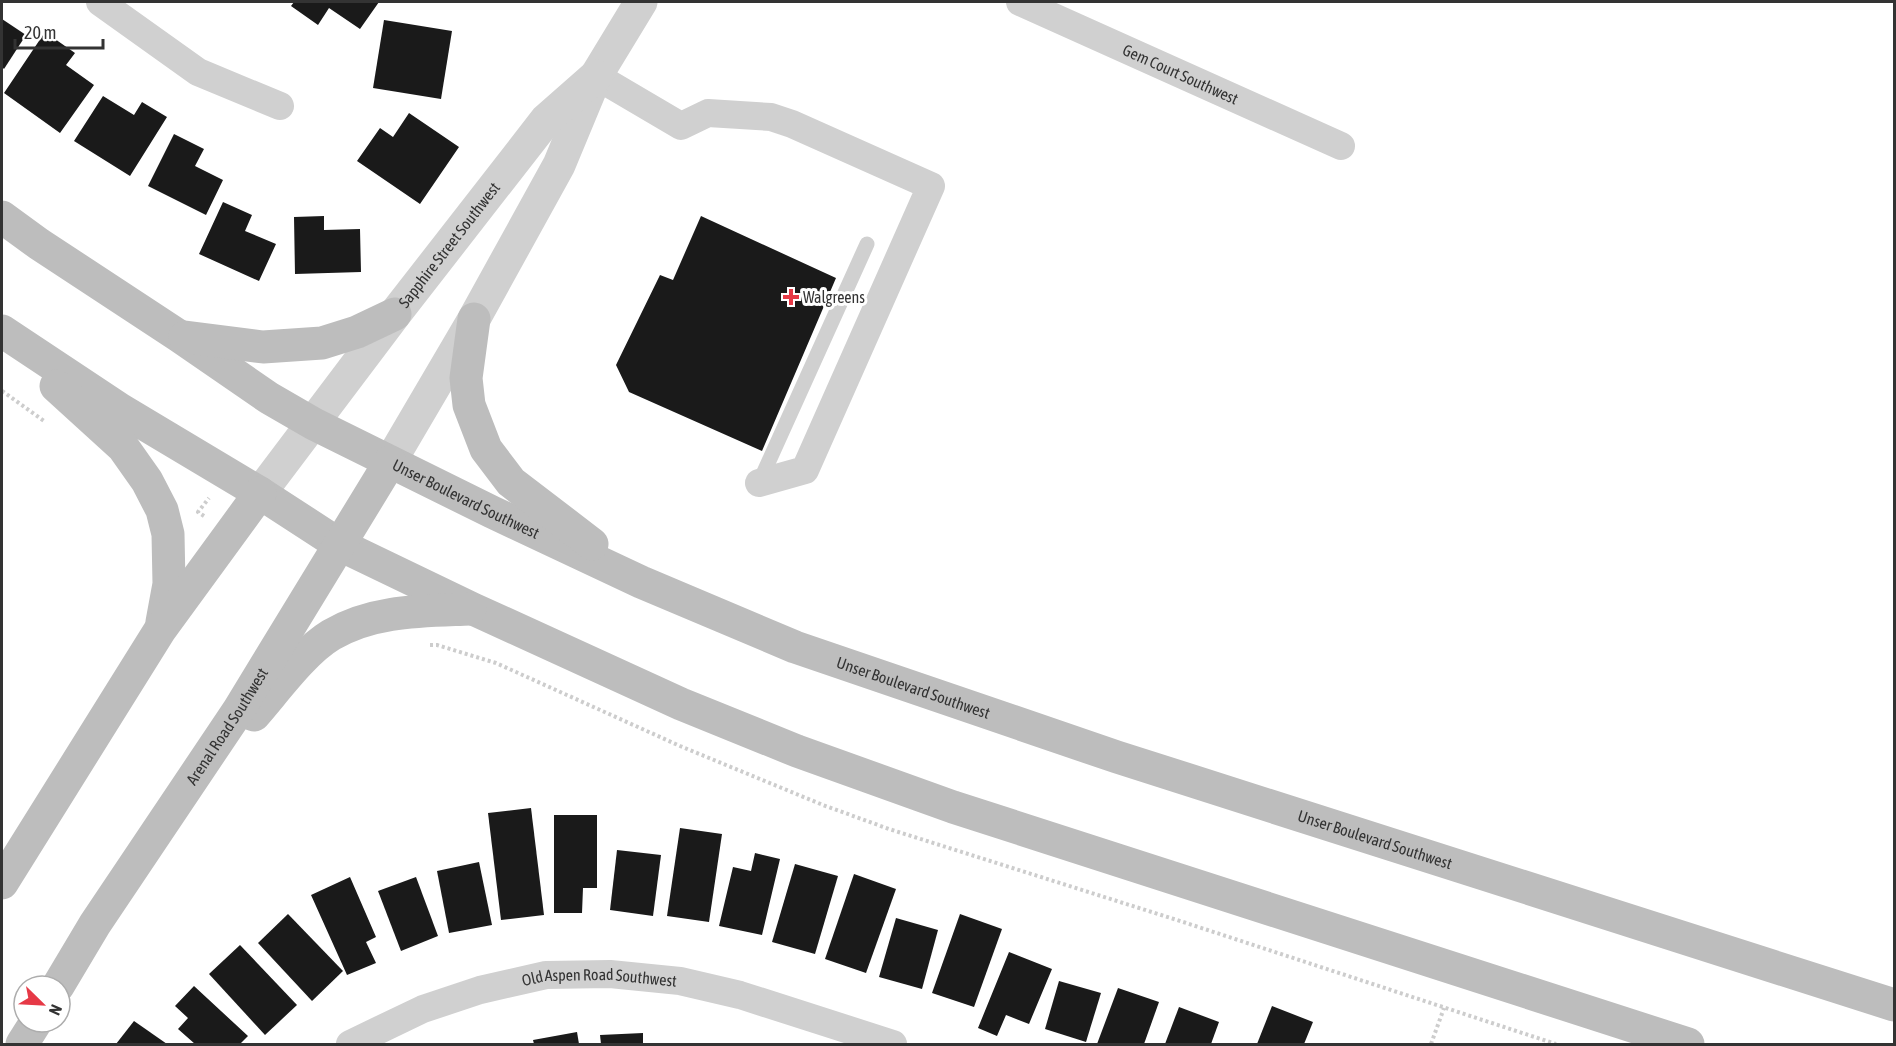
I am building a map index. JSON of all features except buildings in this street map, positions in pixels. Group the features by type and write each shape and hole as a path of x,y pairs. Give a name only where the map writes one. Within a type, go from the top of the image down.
{"main road":[{"name":"Unser Boulevard Southwest","path":"2,217 269,398 314,424 641,582 795,647 1118,757 1894,1005"},
{"path":"179,336 263,347 322,344 357,332 396,314"},
{"path":"474,319 466,378 469,405 486,449 511,482 641,582"},
{"path":"2,331 121,410 261,493 340,544 472,609 692,709 797,751 953,807 1689,1044"},
{"path":"2,336 123,447 147,481 162,510 168,534 169,584 160,630"},
{"name":"Arenal Road Southwest","path":"65,974 95,924 238,711 390,462"},
{"path":"2,883 160,630 261,493"},
{"path":"180,796 305,656 329,636 358,622 386,614 472,609"}],"street":[{"path":"99,2 198,72 280,106"},
{"name":"Sapphire Street Southwest","path":"390,462 474,319 560,165 596,76 641,2"},
{"name":"Gem Court Southwest","path":"1020,2 1341,146"},
{"path":"596,76 681,126 708,112 771,117 792,124 932,186 805,470 759,483"},
{"name":"Sapphire Street Southwest","path":"261,493 546,120 596,76"},
{"name":"Old Aspen Road Southwest","path":"350,1044 423,1009 480,990 546,975 610,974 680,981 720,990 893,1044"}],"lane":[{"path":"759,483 867,244"}],"path":[{"path":"2,391 49,424"},
{"path":"1431,1044 1444,1008"}],"place":[{"name":"Walgreens","path":"791,297"}]}
